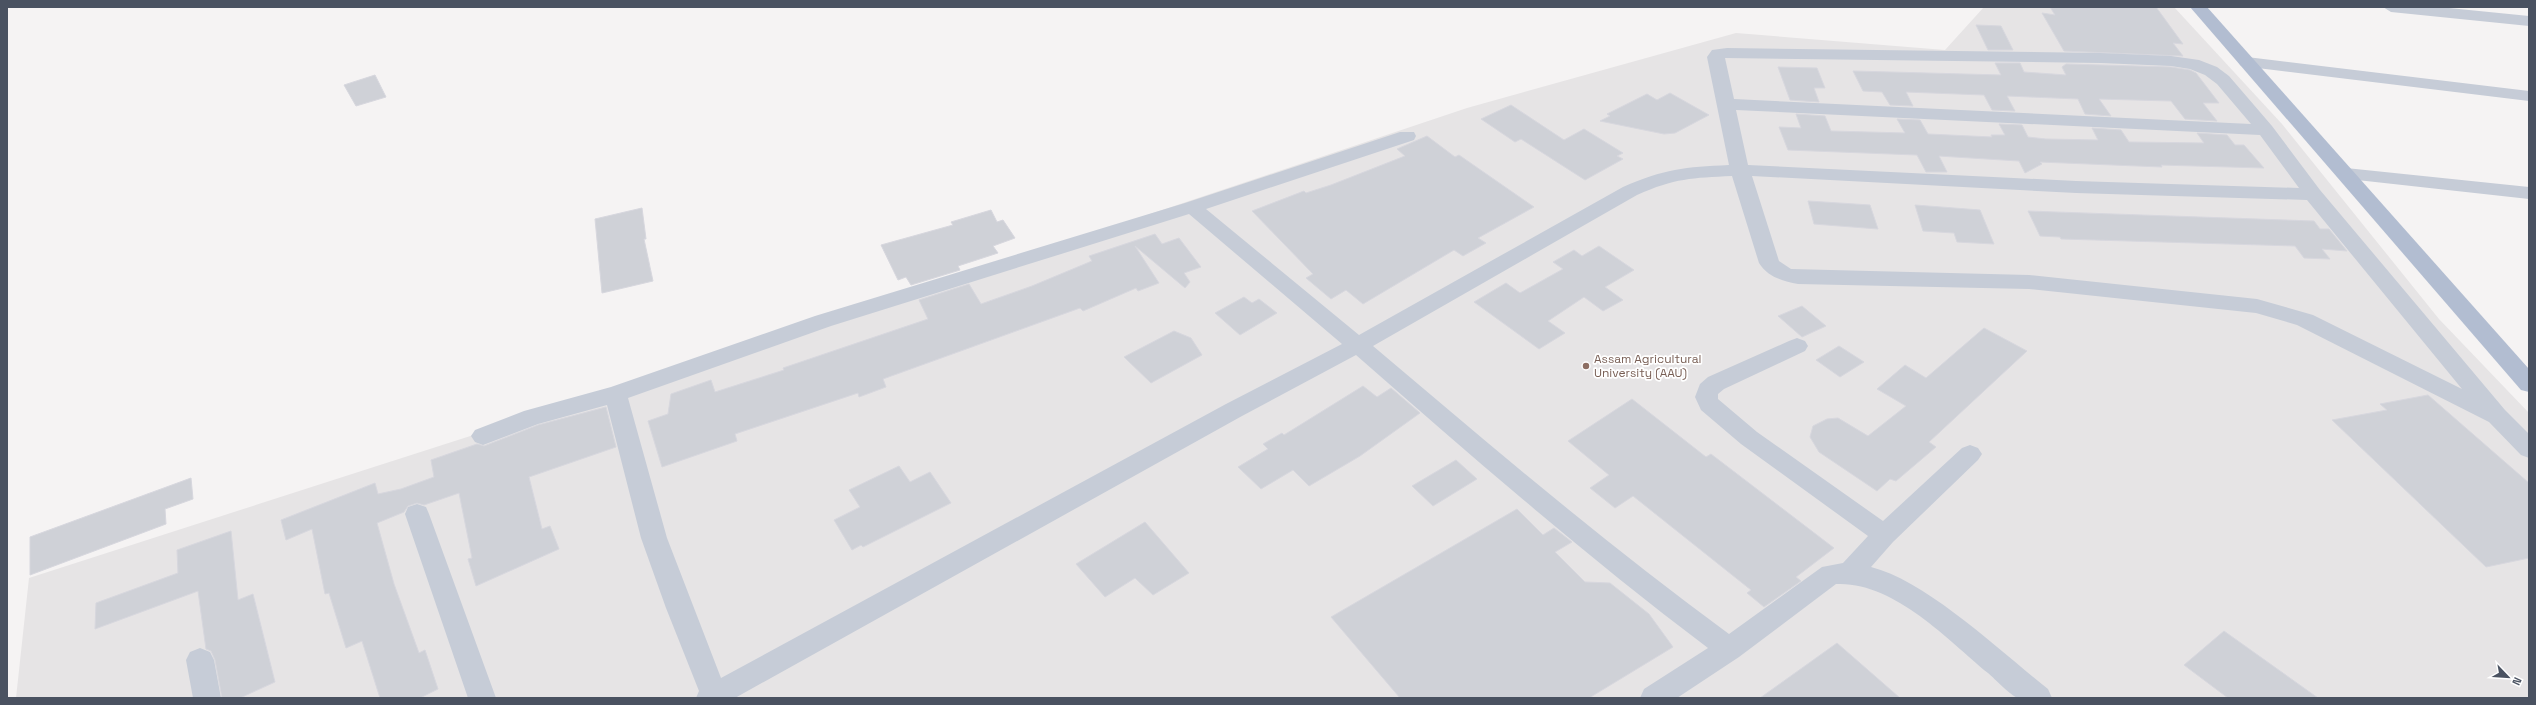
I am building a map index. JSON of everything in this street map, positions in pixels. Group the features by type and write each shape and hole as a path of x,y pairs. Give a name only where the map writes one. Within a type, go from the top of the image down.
{"main road":[{"path":"2198,7 2529,384"}],"street":[{"path":"2391,7 2529,21"},
{"path":"2497,416 2305,320 2257,306 2030,282 1798,277 1785,275 1775,270 1769,263 1740,170 1715,61 1718,54 2163,61 2193,64 2211,71 2223,80 2266,130 2313,194 2497,416 2529,449"},
{"path":"2247,62 2529,96"},
{"path":"1726,104 2266,130"},
{"path":"483,436 532,417 616,394 823,321 1192,207 1408,136"},
{"path":"616,394 654,538 713,697 1234,410 1358,345 1637,188 1657,179 1680,173 1740,170 2076,187 2313,194"},
{"path":"2346,174 2529,193"},
{"path":"1192,207 1358,345 1538,500 1644,586 1729,649"},
{"path":"1797,346 1716,384 1708,390 1706,397 1709,404 1749,438 1884,535"},
{"path":"1850,573 1884,535 1970,454"},
{"path":"417,514 482,698"},
{"path":"1654,698 1729,649 1831,574 1850,573 1873,578 1898,589 1931,611 2038,698"},
{"path":"200,660 207,698"}],"shaded area":[{"name":"Assam Agricultural University (AAU)","path":"1984,7 2174,7 2282,124 2439,319 2529,413 2529,698 16,698 29,578 902,297 1467,108 1736,33 1945,50"}],"building":[{"path":"2050,7 2156,7 2183,44 2173,43 2183,56 2064,51 2042,13 2055,15"},
{"path":"1976,25 2001,26 2013,50 1988,50"},
{"path":"1995,63 2020,63 2024,72 2066,75 2062,67 2066,64 2171,67 2190,70 2196,73 2219,103 2203,103 2217,121 2185,119 2171,101 2099,99 2111,116 2085,114 2078,99 2007,96 2015,111 1992,110 1984,95 1906,92 1913,106 1890,105 1882,92 1863,91 1853,71 2001,75"},
{"path":"1778,67 1817,68 1825,88 1814,88 1819,102 1790,100"},
{"path":"375,75 386,97 356,106 344,85"},
{"path":"1670,93 1709,115 1675,133 1664,134 1600,121 1610,116 1607,114 1647,94 1657,100"},
{"path":"1511,105 1564,140 1584,129 1623,153 1617,156 1623,159 1585,180 1521,139 1515,142 1481,119"},
{"path":"1796,114 1825,116 1831,131 1905,133 1897,119 1920,120 1928,134 1992,137 1991,135 2005,135 1999,124 2022,125 2028,137 2046,139 2098,140 2092,128 2121,130 2129,142 2204,143 2197,133 2227,135 2235,145 2244,145 2264,168 2161,165 2162,167 2040,162 2042,164 2025,173 2019,161 1939,156 1947,172 1926,172 1917,155 1788,150 1779,127 1801,128"},
{"path":"1427,136 1455,157 1459,155 1534,207 1478,238 1486,243 1463,256 1454,250 1363,304 1346,290 1331,299 1306,278 1313,274 1252,211 1304,191 1306,193 1331,185 1405,156 1397,149"},
{"path":"1808,201 1870,205 1878,229 1814,224"},
{"path":"1915,205 1980,210 1994,244 1957,242 1954,233 1923,231"},
{"path":"642,208 646,239 644,239 653,281 602,293 595,219"},
{"path":"991,210 997,222 1003,220 1015,238 993,246 998,253 958,266 960,270 911,285 906,277 898,280 881,245 953,225 951,222"},
{"path":"2028,211 2314,221 2320,229 2329,229 2347,251 2322,249 2330,259 2304,258 2295,246 2061,239 2060,237 2040,236"},
{"path":"1155,234 1162,244 1179,238 1201,267 1184,273 1190,282 1185,288 1135,246 1159,283 1138,291 1136,288 1083,311 1080,308 883,379 886,387 859,397 858,393 735,434 737,441 662,467 648,421 668,414 671,394 711,380 715,392 784,370 783,368 928,319 919,300 969,284 981,304 1032,286 1092,261 1089,256"},
{"path":"1599,246 1634,270 1605,287 1623,300 1603,311 1584,297 1548,321 1565,333 1539,349 1474,302 1506,283 1520,293 1563,269 1553,262 1574,250 1582,256"},
{"path":"1244,297 1252,303 1259,299 1277,313 1240,335 1215,313"},
{"path":"1802,306 1826,326 1802,337 1778,316"},
{"path":"1984,328 2027,351 1929,442 1936,447 1896,481 1890,479 1877,491 1819,452 1810,437 1813,426 1827,419 1838,418 1868,436 1906,406 1877,389 1905,365 1926,378"},
{"path":"1174,331 1191,338 1202,355 1151,383 1124,357"},
{"path":"1839,346 1864,362 1840,377 1816,360"},
{"path":"1363,386 1377,397 1391,388 1420,413 1360,456 1309,486 1293,470 1261,489 1238,467 1268,449 1263,444 1282,433 1284,435"},
{"path":"2428,395 2529,483 2529,558 2486,567 2332,420 2387,410 2380,404"},
{"path":"1632,399 1706,457 1711,454 1834,548 1796,577 1801,581 1764,607 1747,593 1751,590 1633,496 1615,508 1590,488 1609,475 1568,441"},
{"path":"606,407 616,447 529,477 542,529 550,526 559,549 476,586 468,559 472,558 459,493 424,505 417,503 408,506 404,512 377,523 394,584 419,653 425,650 438,689 420,698 380,698 362,641 346,648 329,593 325,594 312,529 286,540 281,520 375,483 378,494 401,489 434,477 431,460 477,444 484,446 538,425"},
{"path":"1456,460 1477,479 1433,506 1412,486"},
{"path":"899,466 910,482 930,472 951,503 863,547 861,545 852,550 834,520 860,507 849,490"},
{"path":"191,478 193,499 165,509 166,524 30,575 30,537"},
{"path":"1517,509 1543,535 1554,528 1572,542 1555,552 1585,582 1610,583 1649,614 1673,647 1589,698 1400,698 1331,617"},
{"path":"1145,522 1189,573 1153,595 1135,578 1105,597 1076,564"},
{"path":"231,531 238,600 253,594 275,682 240,698 222,698 215,660 211,651 206,649 198,591 95,629 96,603 178,573 177,550"},
{"path":"2224,631 2318,698 2228,698 2184,665"},
{"path":"1837,643 1900,698 1760,698"}],"place":[{"name":"Assam Agricultural University (AAU)","path":"1586,366"}]}
